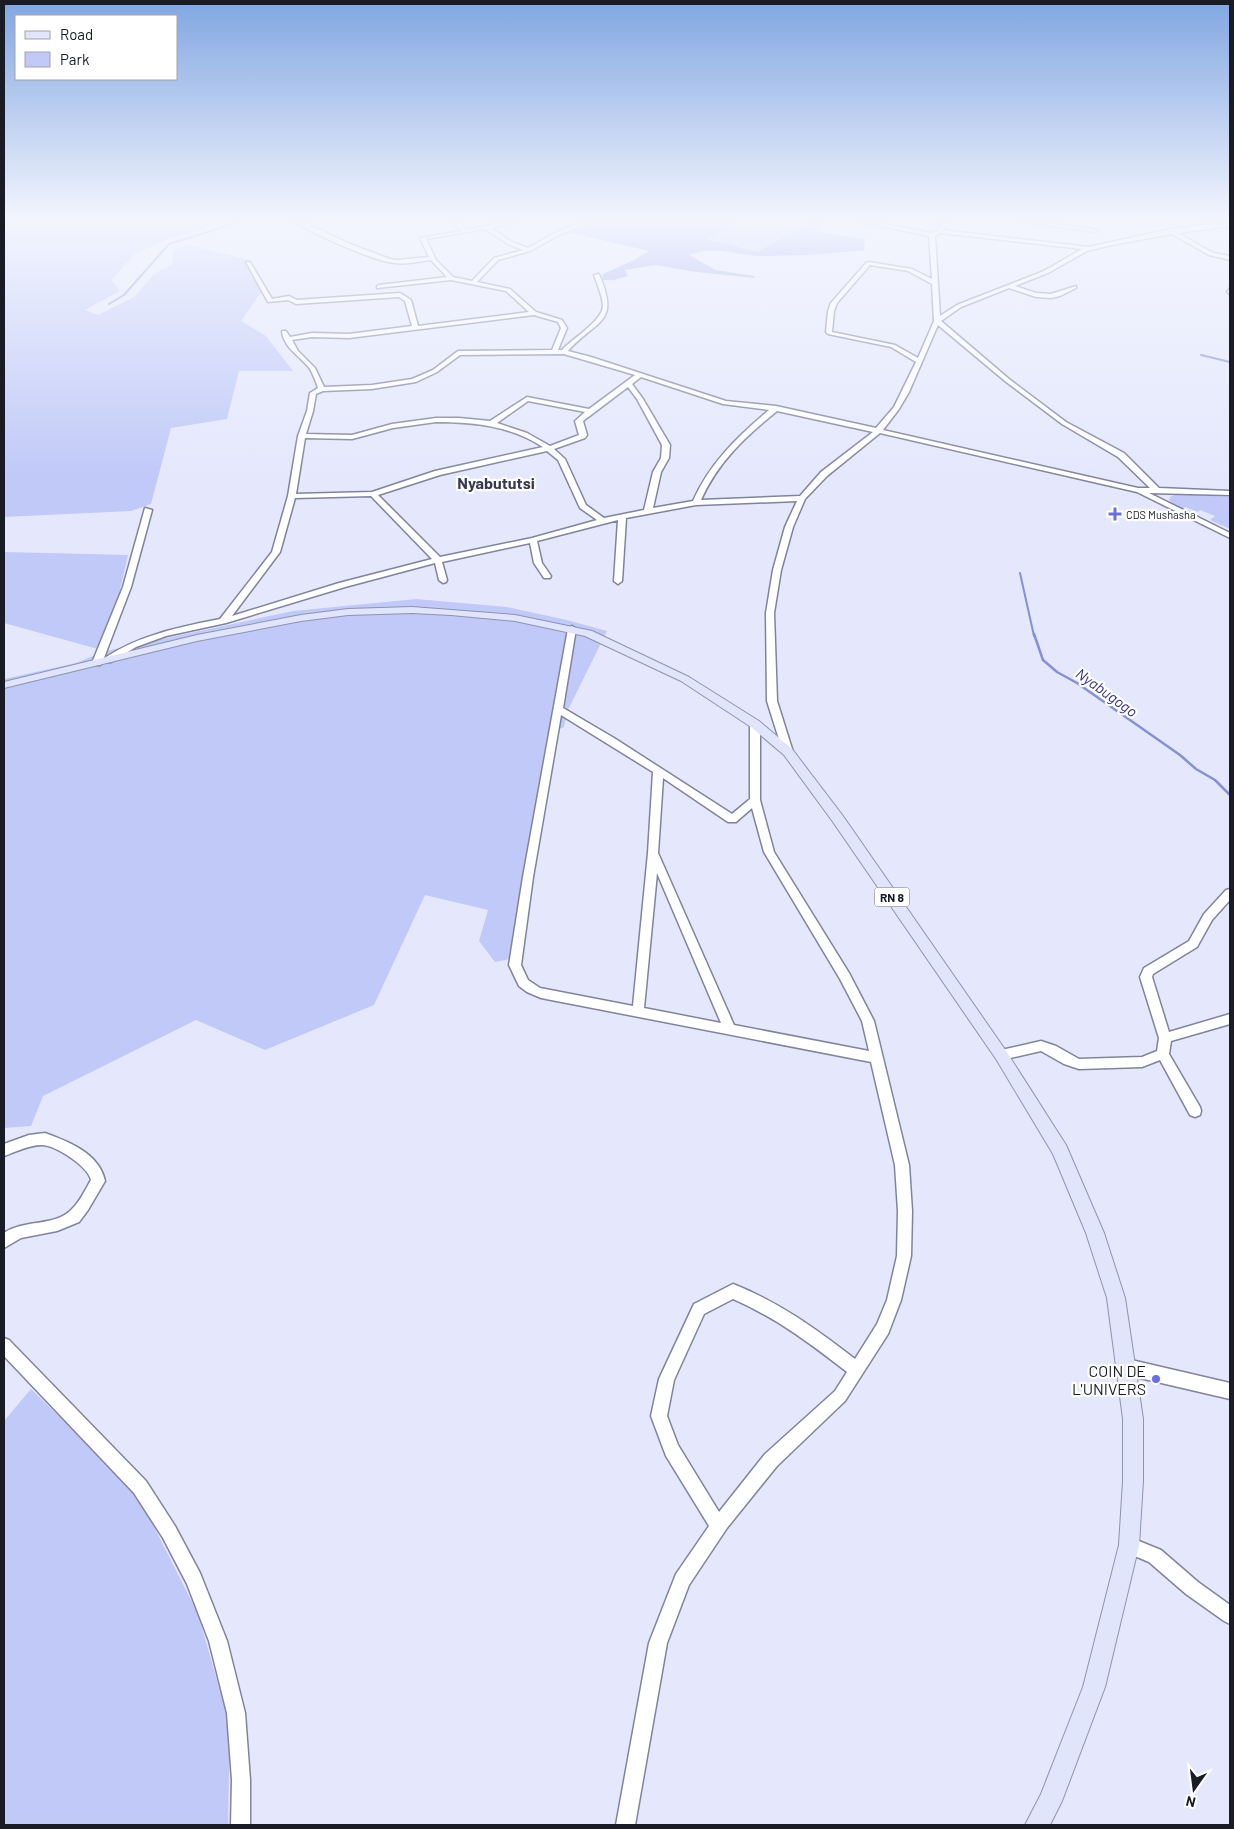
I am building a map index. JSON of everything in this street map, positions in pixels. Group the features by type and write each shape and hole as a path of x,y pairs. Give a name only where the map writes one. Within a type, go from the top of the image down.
{"main road":[{"name":"RN 8","path":"4,685 247,628 348,612 412,610 451,612 515,618 588,633 685,678 755,724 788,752 843,826 1001,1055 1060,1150 1095,1233 1116,1298 1134,1418 1129,1545 1094,1687 1050,1800 1037,1825"}],"street":[{"path":"410,306 415,327"},
{"path":"527,306 534,313"},
{"path":"564,352 571,343 597,323 606,306"},
{"path":"833,306 830,334 893,346 919,361"},
{"path":"788,752 772,701 770,613 777,570 789,527 802,498 824,474 877,432 897,408 937,321 936,306"},
{"path":"937,321 958,306"},
{"path":"322,389 313,369 295,352 285,335 349,336 415,327 451,325 534,313 558,320 563,326 562,337 554,352"},
{"path":"937,321 1007,380 1064,423 1121,454 1156,490"},
{"path":"223,621 276,552 292,496 302,436 310,412 313,393 322,389 372,387 414,381 435,371 458,353 564,352 640,374 719,402 776,408 1138,490 1230,493"},
{"path":"292,496 373,494 455,468 550,448 582,436 579,421 640,374"},
{"path":"628,383 639,394 657,435 666,445 664,458 657,472 648,511"},
{"path":"492,423 527,399 590,411"},
{"path":"696,503 706,479 733,444 776,408"},
{"path":"302,436 359,436 394,426 420,422 472,421 492,423 521,432 550,448 562,459 583,506 595,513 602,522"},
{"path":"1138,490 1230,536"},
{"path":"373,494 438,560 443,580"},
{"path":"102,661 146,640 199,625 223,621 342,584 438,560 533,540 622,516 696,503 802,498"},
{"path":"102,661 127,587 148,510"},
{"path":"618,581 622,516"},
{"path":"533,540 538,563 547,576"},
{"path":"572,629 528,877 515,965 517,975 522,983 530,990 541,993 877,1058"},
{"path":"558,708 658,770 732,819 755,800"},
{"path":"626,1825 658,1644 682,1580 718,1526 771,1460 840,1396 883,1329 894,1300 904,1256 905,1210 902,1165 868,1021 845,976 769,852 755,800 755,724"},
{"path":"638,1013 653,853 658,770"},
{"path":"653,853 730,1030"},
{"path":"1195,1111 1163,1054 1165,1038 1146,977 1148,970 1193,944 1208,917 1230,893"},
{"path":"1165,1038 1230,1019"},
{"path":"1001,1055 1041,1046 1047,1047 1069,1062 1078,1064 1142,1062 1163,1054"},
{"path":"4,1150 29,1141 45,1139 81,1156 96,1170 98,1181 75,1217 58,1224 20,1231 4,1241"},
{"path":"718,1526 672,1450 659,1416 667,1379 699,1309 733,1291 772,1309 812,1335 856,1370"},
{"path":"4,1345 140,1487 169,1532 194,1579 218,1642 236,1713 241,1780 241,1825"},
{"path":"1127,1367 1230,1391"},
{"path":"1129,1545 1155,1556 1174,1570 1192,1588 1230,1615"}],"green space":[{"path":"4,306 92,306 85,310 98,315 115,306 251,306 241,321 266,336 293,371 239,371 227,419 171,428 151,504 131,511 4,517"},
{"path":"1177,494 1230,497 1230,529 1210,520 1215,516 1200,510 1198,512 1185,507 1182,509 1174,505 1169,500 1170,497"},
{"path":"4,552 128,555 106,651 293,611 416,599 507,607 607,631 567,712 564,727 548,734 510,959 495,962 479,941 488,910 425,895 374,1005 265,1050 196,1020 43,1096 31,1126 4,1128 4,679 76,663 105,651 4,623"},
{"path":"31,1389 136,1491 198,1614 230,1726 228,1825 4,1825 4,1421"}],"waterway":[{"path":"1201,355 1230,362"},
{"name":"Nyabugogo","path":"1020,573 1034,636"},
{"name":"Nyabugogo","path":"1034,634 1043,660 1057,672 1077,683 1180,755 1196,769 1215,780 1230,795"}],"place":[{"name":"CDS Mushasha","path":"1115,514"},
{"name":"COIN DE L'UNIVERS","path":"1156,1379"}],"district":[{"name":"Nyabututsi","path":"496,482"}]}
